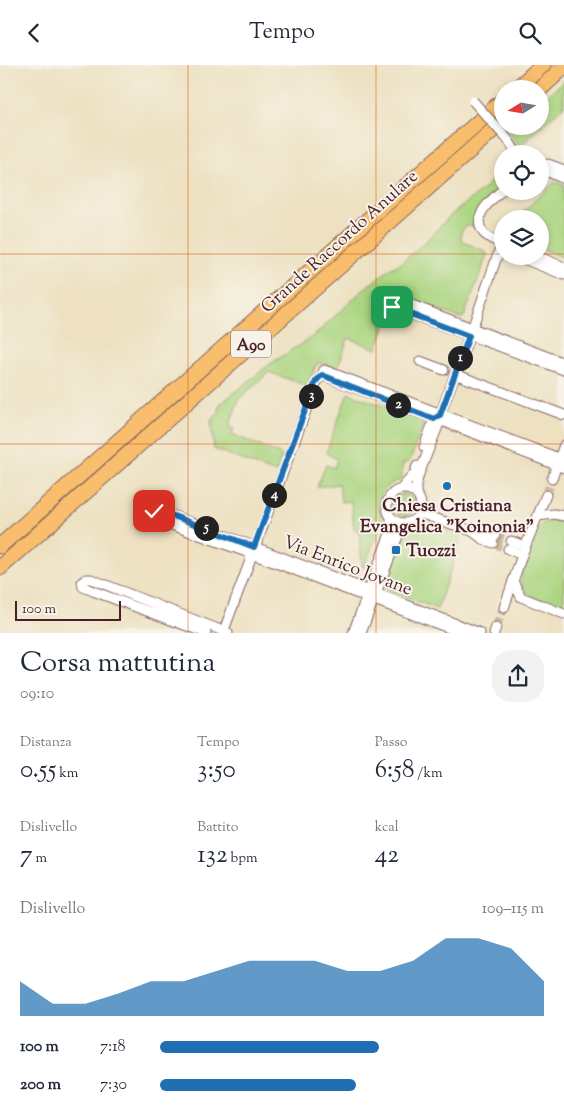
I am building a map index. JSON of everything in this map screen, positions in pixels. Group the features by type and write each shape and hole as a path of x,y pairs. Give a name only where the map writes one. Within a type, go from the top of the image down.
{"highway":[{"path":"526,80 543,65"},
{"path":"549,81 564,67"},
{"name":"Grande Raccordo Anulare","path":"0,546 494,108"},
{"name":"Grande Raccordo Anulare","path":"0,568 494,129"}],"street":[{"path":"473,101 511,145"},
{"path":"564,170 548,164 545,167 546,171 564,179"},
{"path":"494,198 482,211 480,222 482,231 494,242"},
{"path":"549,261 564,267"},
{"path":"361,633 392,528 387,508 389,498 401,489 414,474 438,418 496,265"},
{"path":"539,265 564,275"},
{"path":"564,363 471,332 392,307 386,303 388,298 396,299 471,332 564,370"},
{"path":"420,361 444,370"},
{"path":"206,633 83,587 82,582 86,579 91,579 225,632 253,550 316,381 324,370 438,418 561,463"},
{"path":"460,376 564,415"},
{"path":"391,518 403,523 413,521 419,513 421,503 416,494 416,486 438,418"},
{"path":"552,479 561,463 564,445"},
{"path":"401,489 409,490 416,494"},
{"path":"504,608 546,495"},
{"name":"Via Enrico Jovane","path":"253,550 158,520 152,517 152,514 158,510 253,550 371,595 480,633"},
{"path":"419,513 472,531 482,539 494,539"},
{"path":"538,516 554,514 564,517"},
{"path":"353,633 403,523"},
{"path":"509,545 524,550"},
{"path":"513,581 521,597 564,614"},
{"name":"Via Enrico Jovane","path":"371,595 462,633"}],"green space":[{"path":"564,81 564,106 549,120 549,95"},
{"path":"511,135 532,135 521,145 518,145"},
{"path":"494,178 494,193 483,204 477,226 467,226 461,233 463,242 485,251 487,255 464,317 460,318 389,291 383,291 378,297 379,307 390,313 377,349 348,338 338,367 319,363 316,365 307,386 269,372 239,399 229,427 234,429 232,434 282,455 276,473 214,449 211,420 219,413 219,405 270,364 315,335 365,288 401,263 450,216"},
{"path":"555,182 564,185 564,258 549,252 549,210 525,210 536,200 549,200 549,188"},
{"path":"348,393 424,421 410,461 403,464 401,480 388,486 382,493 379,508 382,518 364,567 362,567 359,530 354,530 351,501 341,502 339,484 317,487 326,465 334,468 337,459 326,453"},
{"path":"404,494 414,501 415,505 408,515 404,516 394,509 393,505 400,495"},
{"path":"551,520 564,523 564,609 531,595 523,587 522,582 523,566 535,533 541,525"},
{"path":"422,523 427,523 462,537 437,609 384,588 404,531"}],"tunnel":[{"path":"546,495 552,479"},
{"path":"495,536 511,541"},
{"path":"493,543 508,549"},
{"path":"496,627 504,608"}],"place":[{"name":"Chiesa Cristiana Evangelica \"Koinonia\"","path":"447,486"},
{"name":"Tuozzi","path":"396,550"}],"route":[{"path":"154,511 158,510 254,547 316,381 322,375 434,419 440,415 469,336 392,307"}]}
